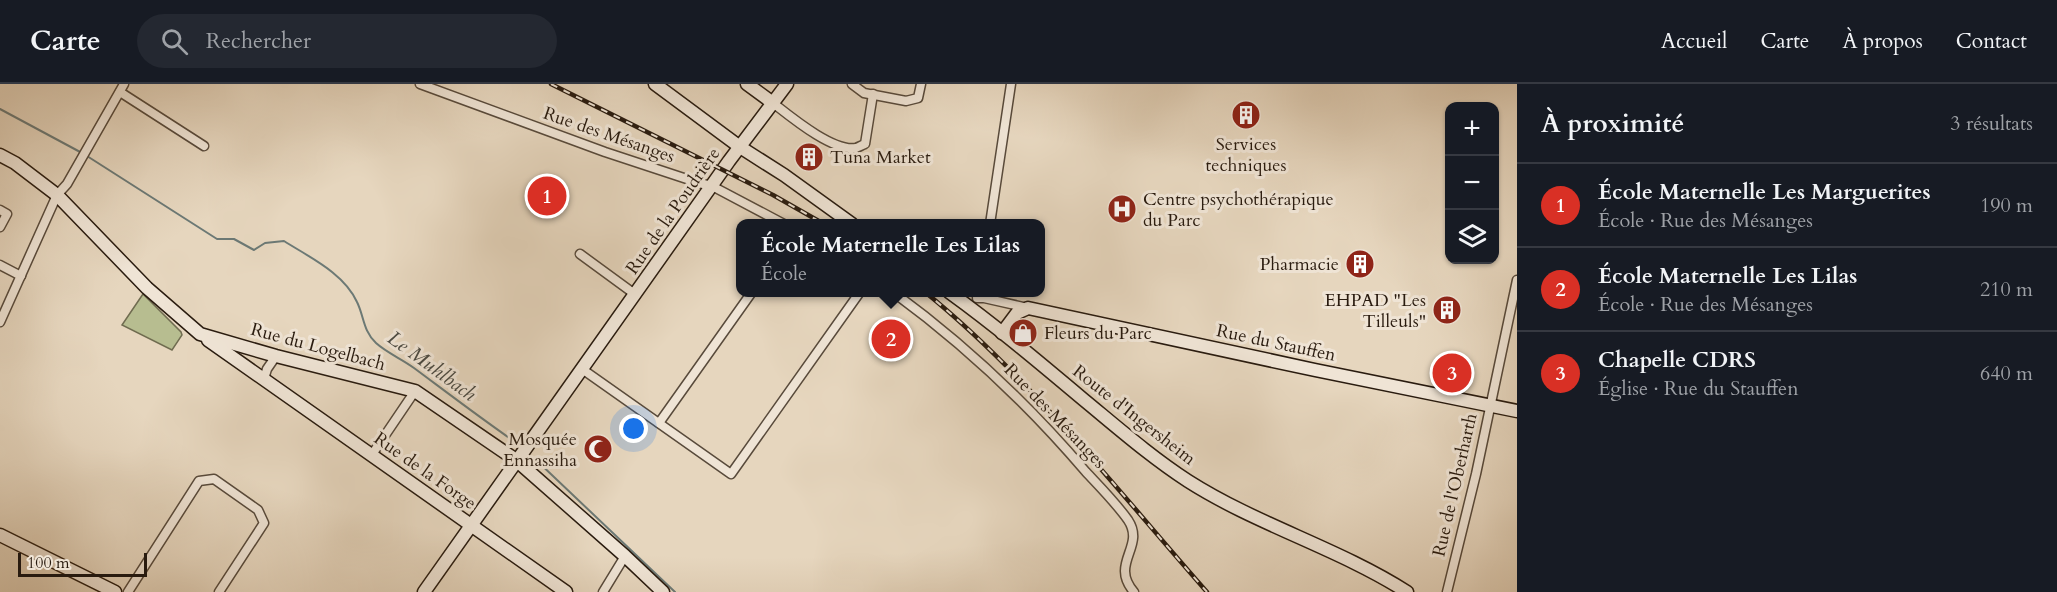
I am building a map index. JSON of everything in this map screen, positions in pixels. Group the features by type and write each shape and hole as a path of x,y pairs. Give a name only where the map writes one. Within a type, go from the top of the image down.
{"street":[{"name":"Rue des Mésanges","path":"420,84 614,155 712,186 775,219"},
{"path":"655,84 740,147 845,219"},
{"path":"747,84 819,135 839,146 855,148 865,144 873,94"},
{"name":"Rue de la Poudrière","path":"424,592 516,460 787,84"},
{"path":"852,84 864,93 906,101 918,98 921,84"},
{"path":"991,219 1011,84"},
{"path":"0,321 57,195 67,184 122,88 204,146"},
{"name":"Rue du Logelbach","path":"0,155 15,163 57,195 147,288 200,334 415,391 516,460 626,556 663,592"},
{"path":"0,210 7,214 0,227"},
{"name":"Rue de la Poudrière","path":"580,254 636,295"},
{"path":"0,265 21,276"},
{"name":"Rue de l'Oberharth","path":"1447,592 1476,474 1517,280"},
{"path":"659,423 748,297"},
{"path":"582,369 731,474 856,297"},
{"name":"Rue des Mésanges","path":"899,297 945,333 1011,393 1071,454 1126,518 1133,533 1125,578 1134,592"},
{"name":"Rue du Stauffen","path":"976,299 984,298 1517,411"},
{"name":"Route d'Ingersheim","path":"976,299 1002,333 1142,448 1190,482 1249,513 1360,565 1407,592"},
{"path":"1002,333 1017,313 1028,308"},
{"name":"Rue de la Forge","path":"200,334 566,592"},
{"path":"264,379 267,369 276,356"},
{"path":"371,456 415,391"},
{"path":"128,592 199,481 214,479 258,510 264,523 219,592"},
{"path":"0,535 115,592"},
{"path":"603,592 626,556"}],"green space":[{"path":"143,294 181,332 182,335 172,350 122,325"}],"waterway":[{"path":"0,109 82,153"},
{"name":"Le Muhlbach","path":"87,156 217,239 234,239 254,250 265,243 284,241 315,260 344,282 376,343 518,444"},
{"name":"Le Muhlbach","path":"534,458 675,592"}],"railway":[{"path":"551,84 773,195 815,219"},
{"path":"931,297 964,325 1037,397 1207,592"}],"place":[{"name":"Services techniques","path":"1246,115"},
{"name":"Tuna Market","path":"809,157"},
{"name":"École Maternelle Les Marguerites","path":"547,196"},
{"name":"Centre psychothérapique du Parc","path":"1122,209"},
{"name":"Pharmacie","path":"1360,264"},
{"name":"EHPAD \"Les Tilleuls\"","path":"1447,310"},
{"name":"Fleurs du Parc","path":"1023,333"},
{"name":"École Maternelle Les Lilas","path":"891,339"},
{"name":"Chapelle CDRS","path":"1452,373"},
{"name":"Mosquée Ennassiha","path":"598,449"}]}
